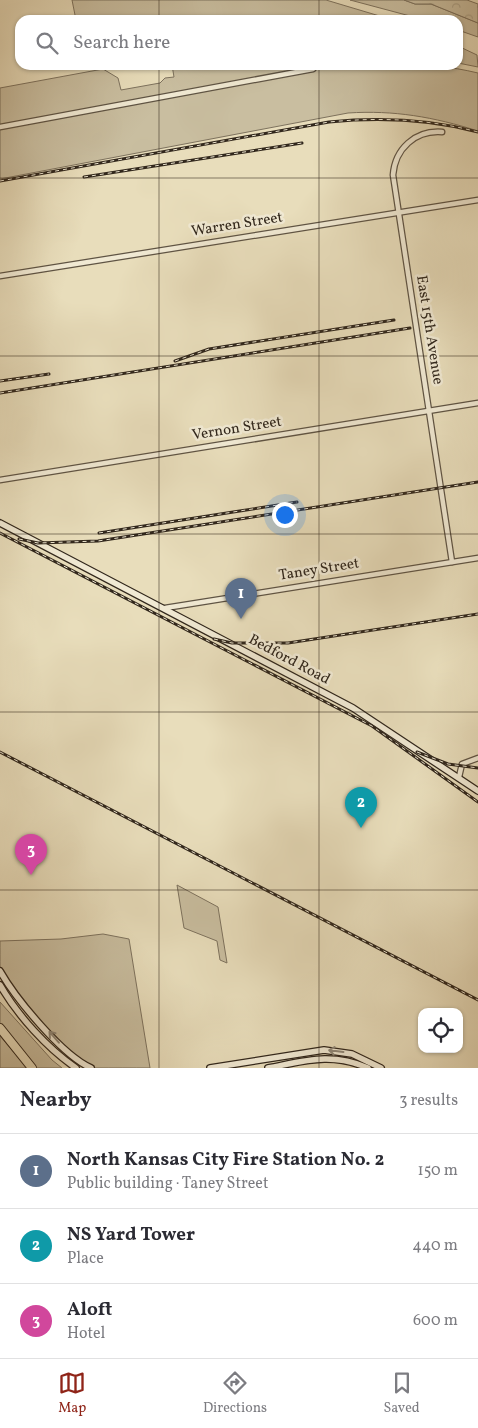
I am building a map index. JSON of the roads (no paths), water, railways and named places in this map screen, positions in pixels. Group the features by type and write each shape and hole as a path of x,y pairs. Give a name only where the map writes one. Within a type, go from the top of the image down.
{"highway":[{"path":"0,1028 32,1068"}],"street":[{"path":"0,126 308,70"},
{"name":"East 15th Avenue","path":"442,132 424,134 412,140 397,157 393,175 452,562"},
{"name":"Warren Street","path":"0,276 478,200"},
{"name":"Vernon Street","path":"0,480 478,403"},
{"name":"Bedford Road","path":"0,524 165,608 353,708 478,791"},
{"name":"Taney Street","path":"165,608 478,558"},
{"path":"459,778 462,764 478,758"},
{"path":"0,971 15,993 63,1048 91,1068"},
{"path":"0,985 23,1017 59,1055 76,1068"},
{"path":"210,1068 324,1050 352,1054 381,1068"},
{"path":"268,1068 326,1058 345,1060 368,1068"}],"railway":[{"path":"0,181 329,122 404,120 441,124 478,132"},
{"path":"84,177 302,143"},
{"path":"175,361 209,349 394,320"},
{"path":"0,393 410,328"},
{"path":"0,381 49,374"},
{"path":"19,539 38,543 98,541 478,482"},
{"path":"99,533 297,502"},
{"path":"0,533 372,726 478,802"},
{"path":"214,639 232,643 288,643 478,614"},
{"path":"0,752 478,1000"},
{"path":"417,752 448,764 478,768"}],"place":[{"name":"North Kansas City Fire Station No. 2","path":"241,619"},
{"name":"NS Yard Tower","path":"361,828"},
{"name":"Aloft","path":"31,875"}]}
